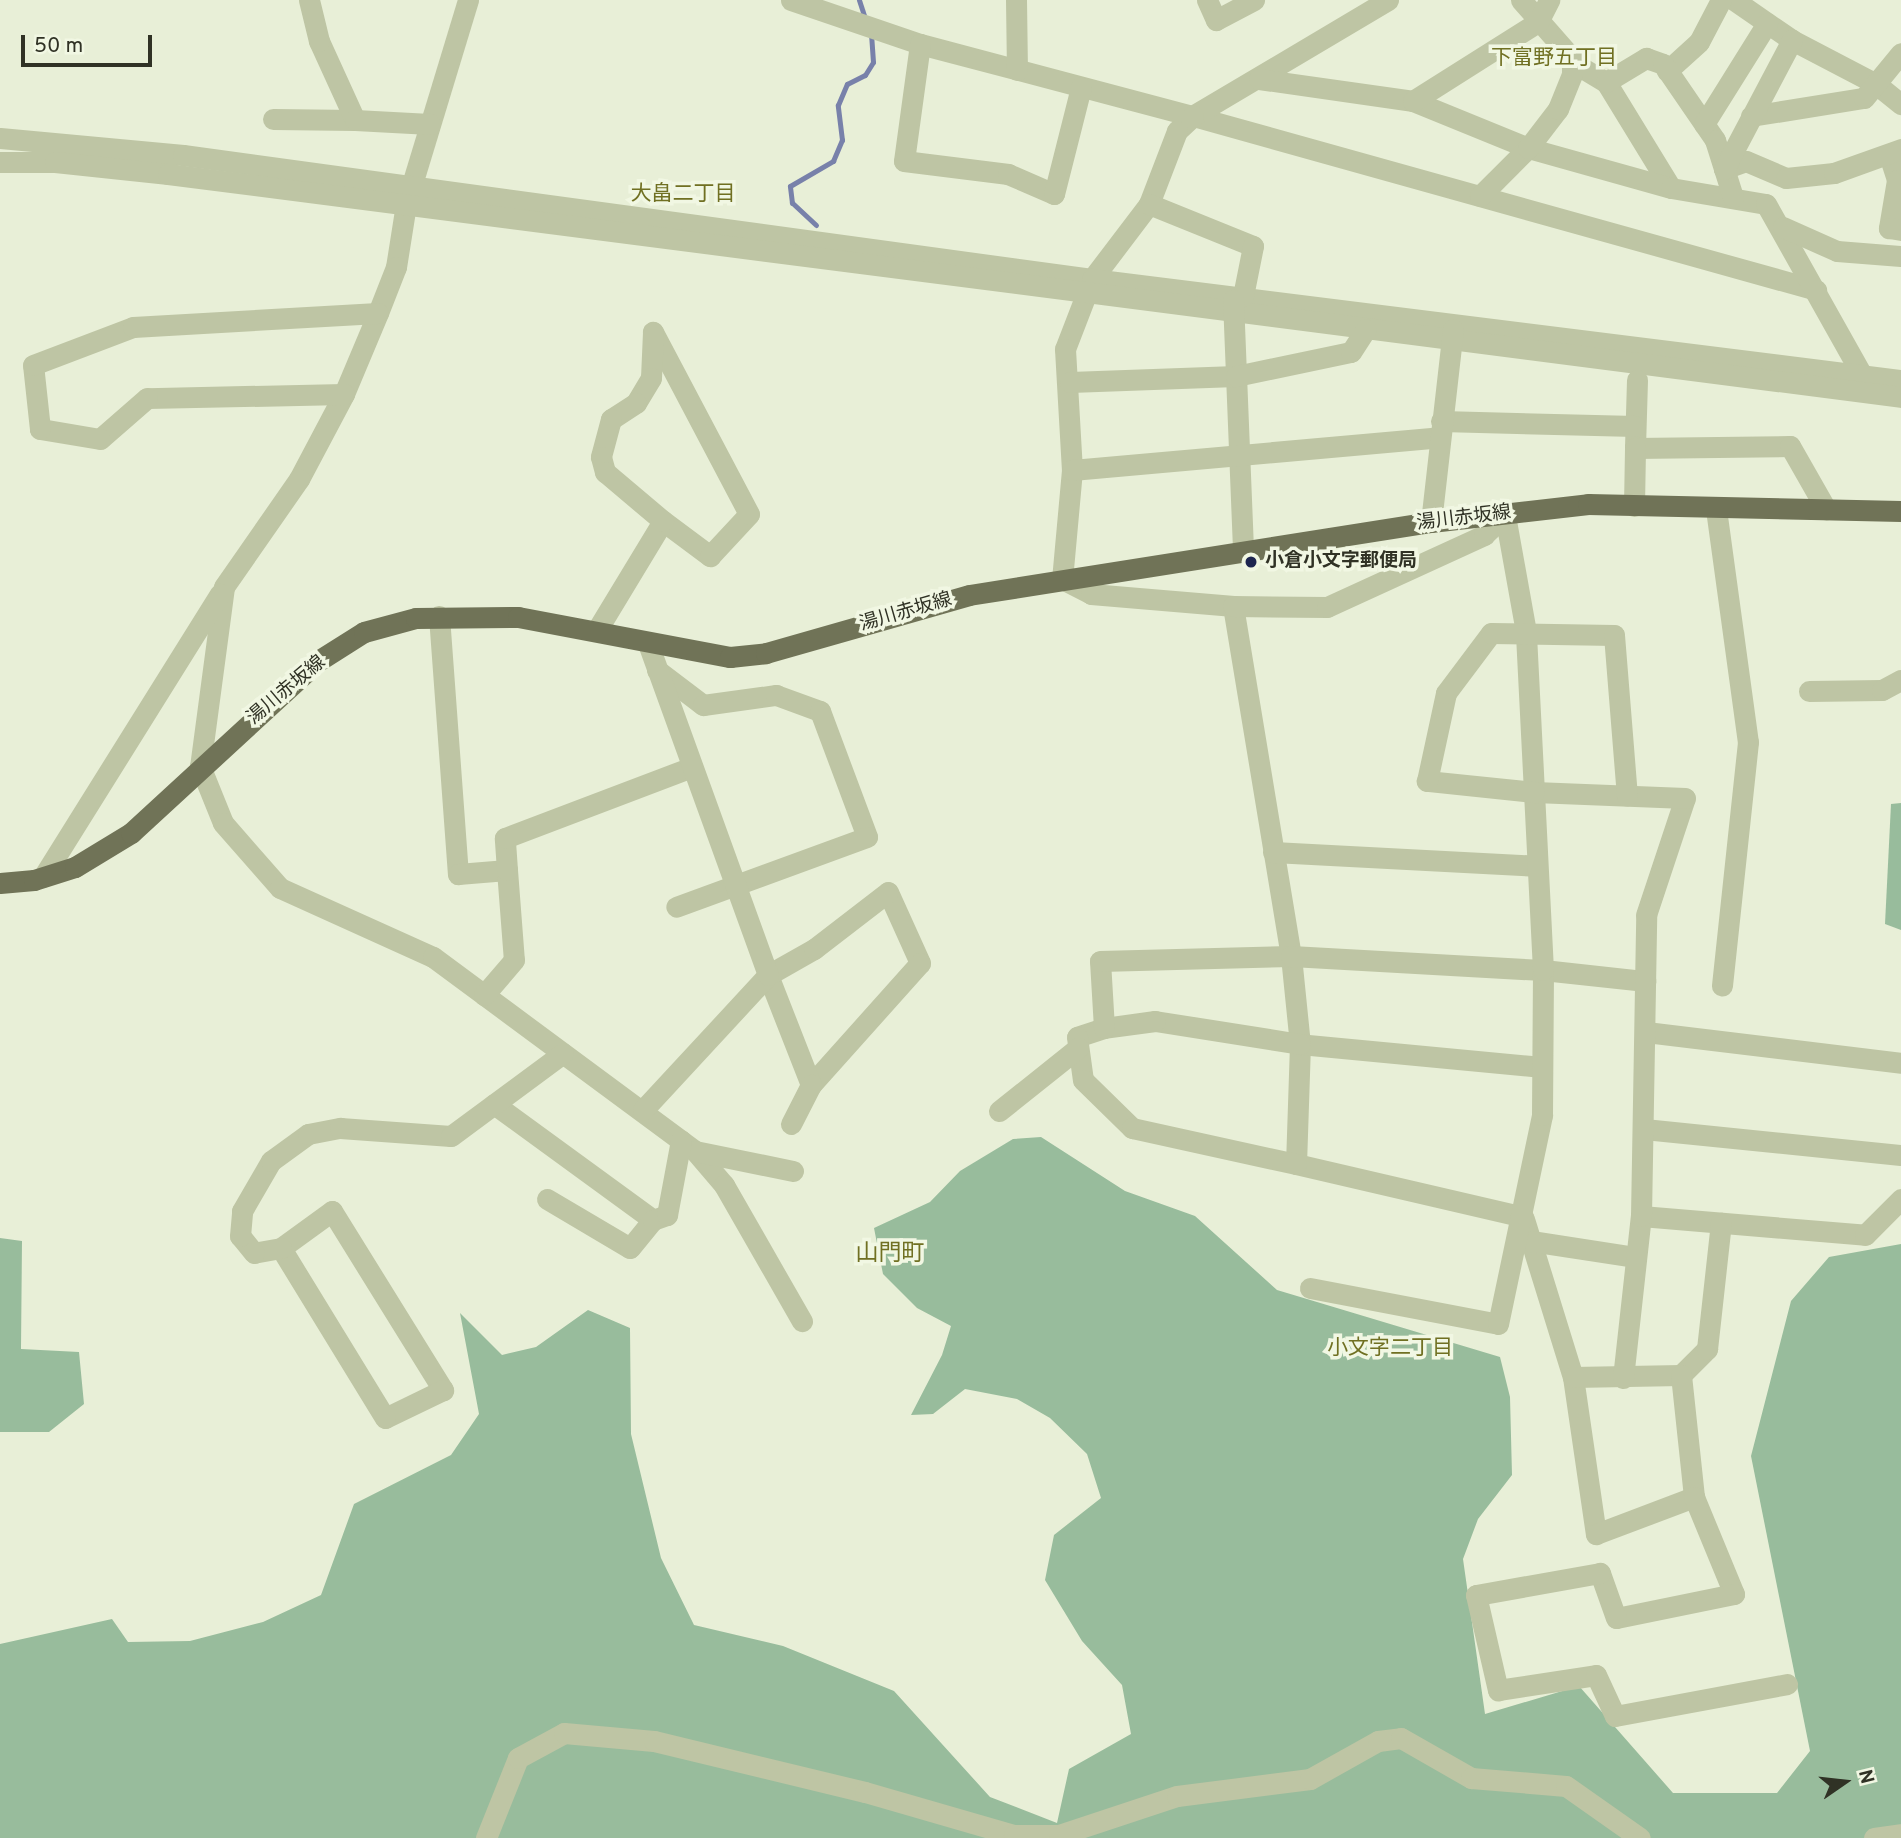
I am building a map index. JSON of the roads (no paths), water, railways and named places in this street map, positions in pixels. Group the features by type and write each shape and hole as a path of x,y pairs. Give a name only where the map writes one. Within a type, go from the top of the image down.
{"main road":[{"name":"湯川赤坂線","path":"0,883 43,877 75,867 131,833 200,766 318,661 364,632 416,618 518,617 597,630 648,644 730,657 766,653 969,595 1431,522 1588,504 1716,509 1901,511"}],"street":[{"path":"309,0 319,41 355,120"},
{"path":"43,877 225,587 299,479 344,394 396,267 408,196 468,0"},
{"path":"791,0 920,44 1193,116 1816,290"},
{"path":"1016,0 1017,70"},
{"path":"1207,0 1216,20 1254,0"},
{"path":"1388,0 1193,116 1177,131 1149,204 1090,286 1065,349 1070,382 1072,470 1062,579 1091,594 1233,606 1327,607 1484,536 1506,515"},
{"path":"1521,0 1572,58 1606,82 1671,188"},
{"path":"1413,101 1538,22 1549,0"},
{"path":"1667,71 1699,42 1721,0"},
{"path":"1734,0 1792,40 1876,85 1901,104"},
{"path":"1704,124 1767,23"},
{"path":"1724,169 1792,40"},
{"path":"920,44 904,161 1008,174 1054,194 1081,87"},
{"path":"1751,116 1864,97 1901,53"},
{"path":"1480,196 1528,148 1558,109 1572,74 1572,58"},
{"path":"1606,82 1646,58 1667,71 1704,124 1733,197"},
{"path":"1259,79 1413,101 1528,148 1671,188 1766,204 1783,227 1862,375"},
{"path":"274,119 430,124"},
{"path":"0,138 183,155 408,196"},
{"path":"1724,169 1746,161 1786,178 1835,173 1895,152 1897,180 1889,228 1901,230"},
{"path":"0,162 67,163 408,196 1090,286 1236,301 1901,397"},
{"path":"1149,204 1252,246 1236,301 1243,552"},
{"path":"1783,227 1837,251 1901,256"},
{"path":"1236,301 1366,329 1452,332 1901,380"},
{"path":"344,394 148,397 100,439 40,429 33,365 134,327 378,313"},
{"path":"1070,382 1236,376 1351,352 1366,329"},
{"path":"653,332 749,514 710,556 663,521 605,472 601,457 611,419 636,403 651,378 653,332"},
{"path":"1431,522 1452,332"},
{"path":"1634,506 1637,380"},
{"path":"1072,470 1239,454 1441,429 1635,426"},
{"path":"1635,448 1790,446 1826,509"},
{"path":"1716,509 1748,742 1721,986"},
{"path":"1310,1288 1498,1324 1523,1217 1542,1115 1543,970 1526,632 1506,515"},
{"path":"597,630 663,521"},
{"path":"225,587 200,766 223,823 280,888 433,957 688,1145 724,1185 803,1321"},
{"path":"1233,606 1290,956 1300,1044 1296,1164"},
{"path":"439,617 458,874 508,870"},
{"path":"1623,1378 1641,1216 1646,915 1685,798 1534,792 1427,782 1446,693 1491,633 1614,635 1627,795"},
{"path":"648,644 735,886 811,1085"},
{"path":"657,670 703,705 776,695 820,711 867,837 676,907"},
{"path":"1809,691 1882,690 1901,680"},
{"path":"484,995 514,960 505,838 692,767"},
{"path":"1273,852 1537,866"},
{"path":"643,1110 768,975 814,949 888,892 920,963 811,1085 791,1124"},
{"path":"1104,1028 1100,961 1290,956 1543,970 1645,981"},
{"path":"1523,1217 1132,1128 1083,1080 1077,1037 1104,1028 1155,1021 1300,1044 1542,1067"},
{"path":"1646,1032 1901,1063"},
{"path":"999,1111 1078,1048"},
{"path":"281,1248 386,1418 443,1390 332,1210 281,1248 254,1253 240,1236 242,1211 271,1161 307,1134 340,1128 451,1136 563,1053"},
{"path":"494,1104 653,1220"},
{"path":"1644,1129 1901,1155"},
{"path":"547,1199 630,1248 653,1220 667,1215 688,1145"},
{"path":"688,1145 793,1171"},
{"path":"1641,1216 1865,1235 1901,1199"},
{"path":"1523,1217 1573,1377 1596,1534 1694,1497"},
{"path":"1573,1377 1681,1375 1707,1349 1721,1223"},
{"path":"1531,1241 1636,1257"},
{"path":"1681,1375 1694,1497 1734,1594 1616,1618 1600,1573 1476,1595 1498,1690 1596,1675 1615,1716 1787,1684"},
{"path":"486,1838 518,1758 564,1733 654,1741 865,1792 1014,1835 1059,1835 1177,1796 1310,1779 1378,1741 1401,1738 1471,1778 1566,1786 1640,1838"},
{"path":"1874,1838 1901,1834"}],"waterway":[{"path":"859,0 865,18"},
{"path":"816,225 792,203 790,186 833,161 842,140 838,105 847,84 865,75 873,62 871,34"}],"place":[{"name":"小倉小文字郵便局","path":"1251,562"}],"district":[{"name":"下富野五丁目","path":"1554,59"},
{"name":"大畠二丁目","path":"683,195"},
{"name":"山門町","path":"890,1255"},
{"name":"小文字二丁目","path":"1390,1349"}]}
